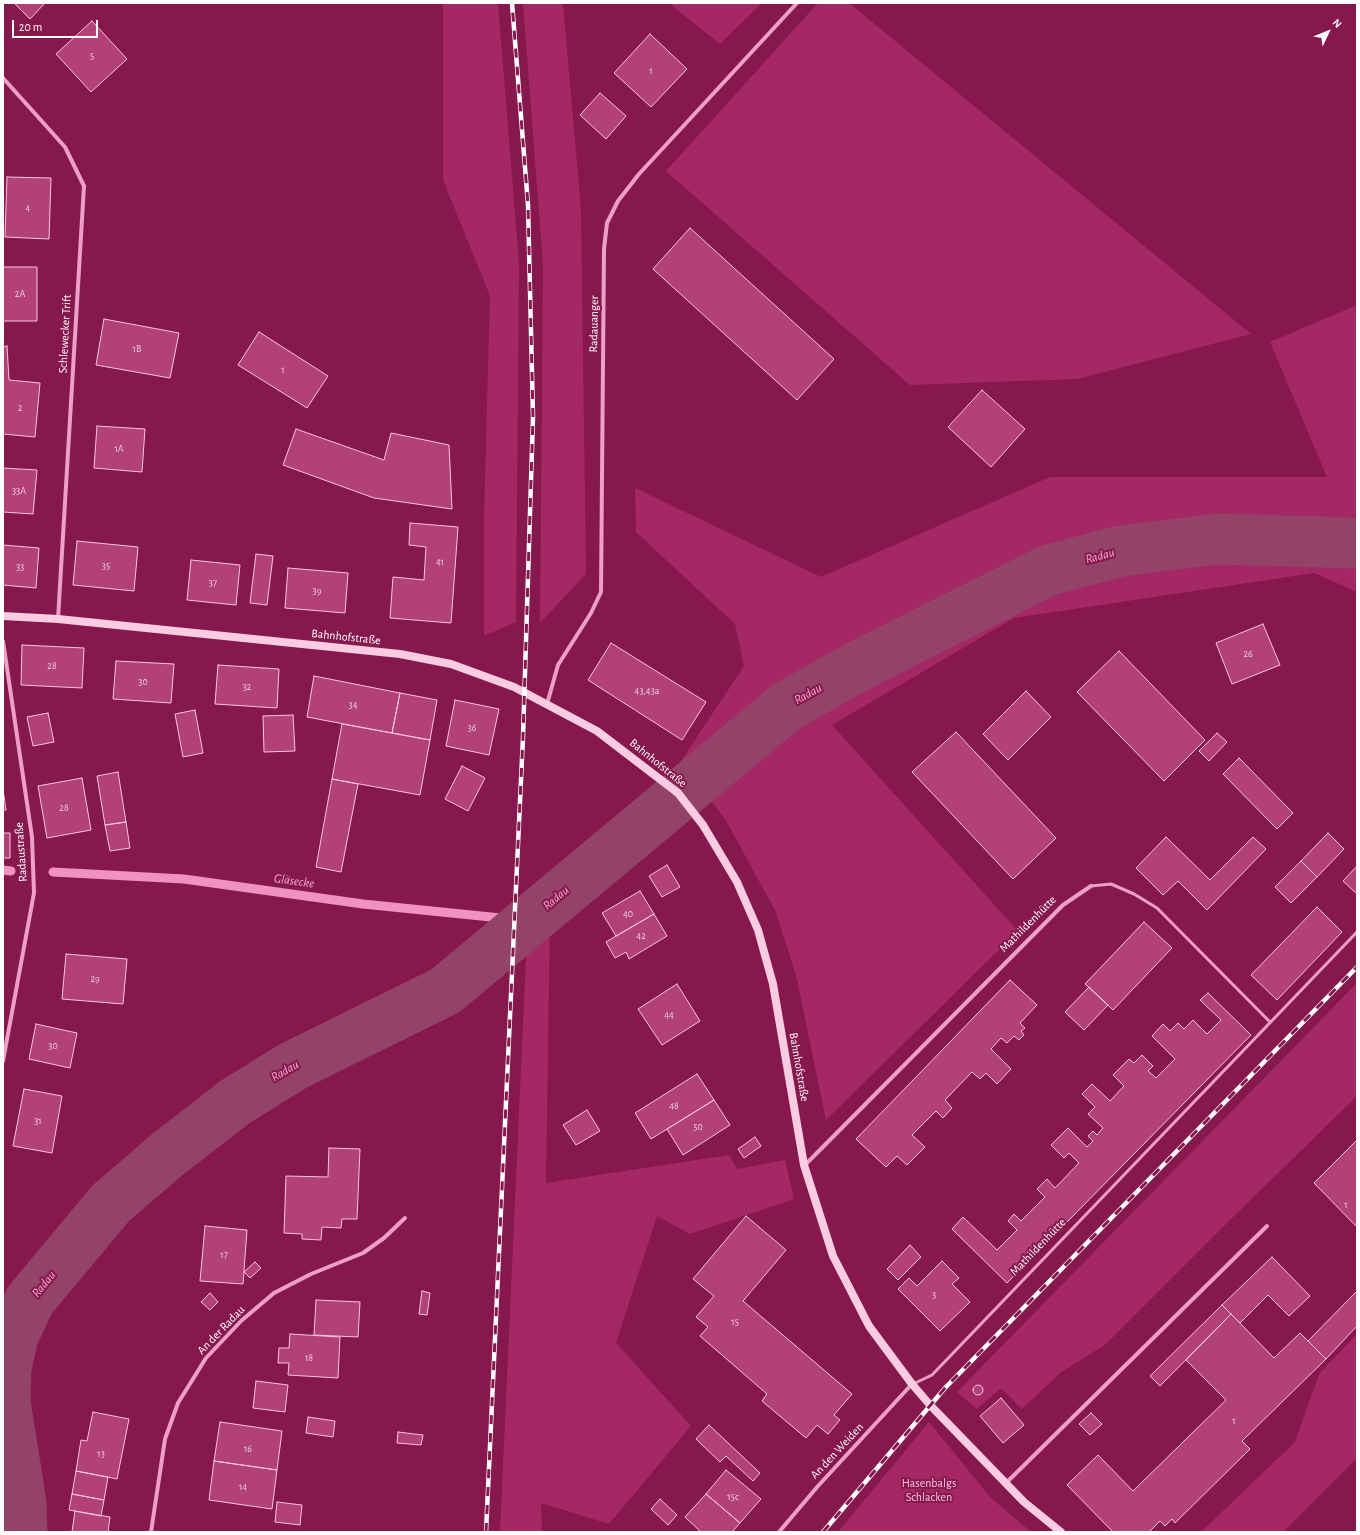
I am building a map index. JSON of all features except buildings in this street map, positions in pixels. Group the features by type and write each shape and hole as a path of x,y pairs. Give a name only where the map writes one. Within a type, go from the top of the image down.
{"street":[{"name":"Radauanger","path":"547,704 558,665 591,613 601,592 604,249 607,223 618,201 639,174 797,3"},
{"name":"Schlewecker Trift","path":"3,78 65,147 84,186 58,619"},
{"name":"Bahnhofstraße","path":"3,616 58,619 400,654 451,664 514,687 547,704 597,731 656,774 678,793 703,825 737,882 758,930 773,984 804,1165 833,1256 869,1326 912,1384"},
{"name":"Radaustraße","path":"3,642 32,837 34,893 3,1061"},
{"name":"Mathildenhütte","path":"804,1165 1063,905 1091,886"},
{"name":"An der Radau","path":"151,1532 165,1439 178,1403 206,1358 241,1321 274,1293 311,1274 363,1252 384,1238 405,1218"},
{"path":"1006,1483 1267,1226"},
{"path":"912,1384 1024,1502 1061,1532"},
{"name":"An den Weiden","path":"779,1532 818,1486 912,1384"}],"lane":[{"name":"Mathildenhütte","path":"1091,886 1111,884 1134,894 1157,908 1270,1022"},
{"name":"Mathildenhütte","path":"912,1384 932,1375 1357,932"}],"green space":[{"path":"443,3 498,3 519,264 516,622 484,636 484,516 490,296 443,180"},
{"path":"523,3 563,3 581,210 586,574 540,623 543,265"},
{"path":"669,3 762,3 720,44"},
{"path":"818,3 849,3 1251,334 1077,379 910,385 666,171"},
{"path":"1357,305 1357,592 1314,573 1014,618 832,725 1018,931 826,1120 796,975 775,910 725,819 681,761 744,666 735,624 636,532 635,488 821,577 1050,477 1327,477 1270,342"},
{"path":"550,917 546,1183 729,1155 737,1169 785,1160 794,1199 690,1234 657,1216 616,1343 691,1426 609,1524 541,1503 542,1532 500,1532 527,936"},
{"path":"1357,983 1357,1096 1106,1344 1060,1373 1022,1409 1001,1388 977,1409 957,1392"},
{"path":"1357,1334 1357,1458 1283,1532 1201,1532 1295,1442 1319,1374"},
{"name":"Hasenbalgs Schlacken","path":"929,1422 991,1498 1031,1532 838,1532"}],"waterway":[{"name":"Radau","path":"22,1532 21,1503 5,1402 6,1368 13,1336 30,1300 111,1203 168,1154 235,1102 293,1066 445,991 787,706 864,663 1049,570 1121,551 1217,539 1357,543"},
{"name":"Gläsecke","path":"3,870 11,871"},
{"name":"Gläsecke","path":"53,872 184,879 363,904 530,921"}],"railway":[{"path":"486,1532 523,737 533,417 528,205 512,3"},
{"path":"823,1532 945,1388 1357,967"}]}
